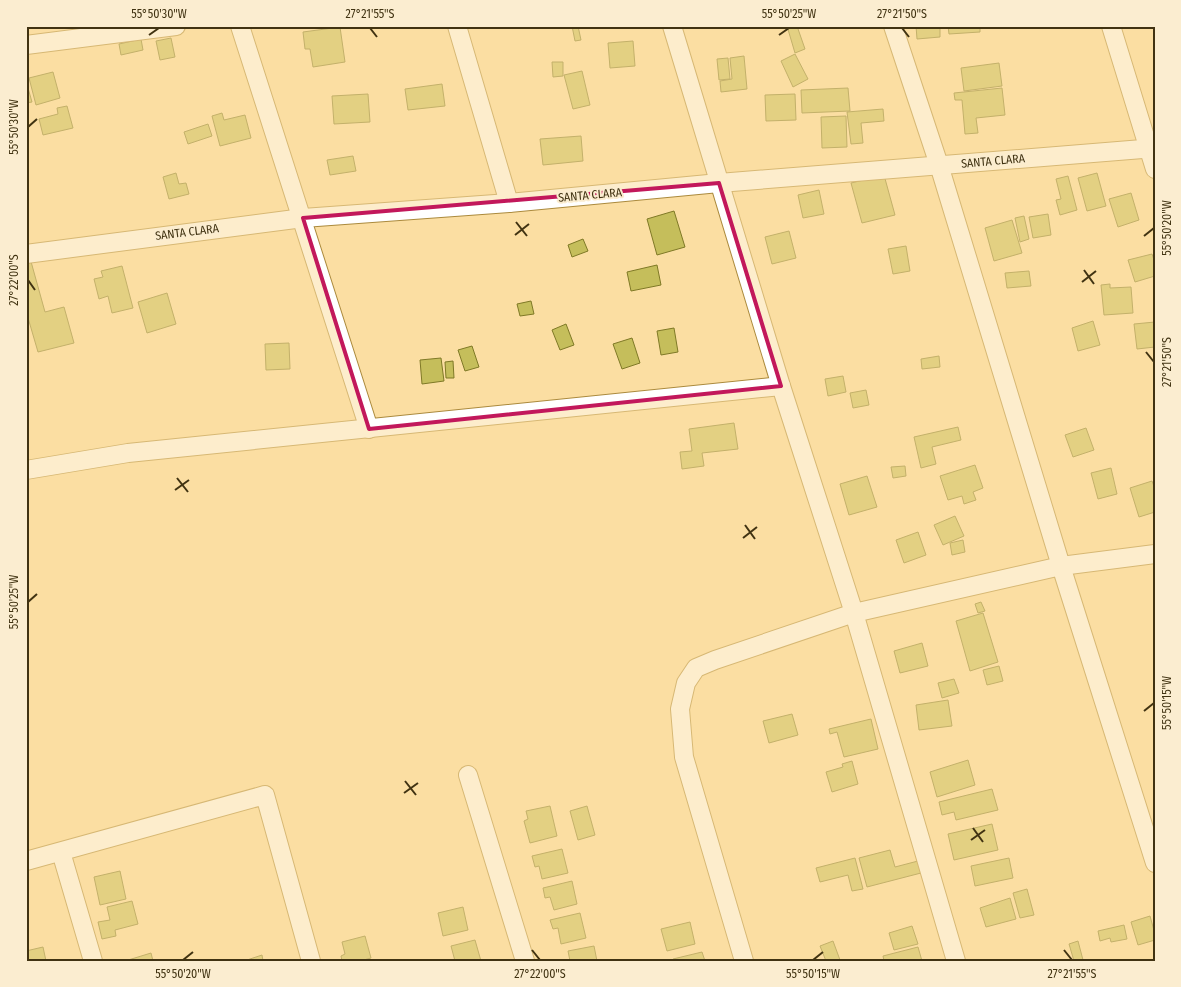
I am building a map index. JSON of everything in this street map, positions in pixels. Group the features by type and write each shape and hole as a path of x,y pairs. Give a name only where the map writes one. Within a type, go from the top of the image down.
{"street":[{"path":"26,45 176,26"},
{"path":"240,26 370,429"},
{"path":"457,26 509,203"},
{"path":"672,26 781,386 854,613 956,961"},
{"path":"893,26 939,165 1061,566 1155,863"},
{"path":"1111,26 1151,148 1155,169"},
{"name":"SANTA CLARA","path":"26,254 303,218 509,203 719,183 1151,148"},
{"path":"26,470 128,453 781,386"},
{"path":"744,961 684,757 680,709 686,683 696,668 854,613 1061,566 1155,554"},
{"path":"468,775 525,961"},
{"path":"26,861 265,795 311,961"},
{"path":"61,852 93,961"}],"highlighted area":[{"path":"719,183 781,386 369,429 303,218"}],"building":[{"path":"572,26 578,26 581,40 575,41"},
{"path":"787,26 797,26 805,49 795,53"},
{"path":"916,26 940,26 940,37 917,39"},
{"path":"948,26 980,26 980,32 949,34"},
{"path":"340,27 345,62 313,67 310,49 305,49 303,32"},
{"path":"171,38 175,57 160,60 156,41"},
{"path":"141,39 143,50 121,55 119,44"},
{"path":"633,41 635,66 610,68 608,43"},
{"path":"795,54 808,79 793,87 781,61"},
{"path":"744,56 747,89 721,92 720,81 732,79 730,58"},
{"path":"728,58 730,79 719,80 717,59"},
{"path":"552,62 563,62 563,76 553,77"},
{"path":"999,63 1002,86 964,91 961,68"},
{"path":"582,71 590,105 573,109 564,75"},
{"path":"53,72 60,98 36,105 29,78"},
{"path":"26,81 32,102 26,103"},
{"path":"442,84 445,106 408,110 405,89"},
{"path":"848,88 850,111 802,113 801,90"},
{"path":"1002,88 1005,115 976,118 978,133 965,134 962,100 955,100 954,93"},
{"path":"368,94 370,122 334,124 332,96"},
{"path":"795,94 796,120 766,121 765,95"},
{"path":"67,106 73,128 43,135 39,119 58,114 57,108"},
{"path":"883,109 884,121 861,123 863,143 851,144 847,112"},
{"path":"222,113 224,120 245,115 251,138 220,146 212,116"},
{"path":"846,116 847,147 822,148 821,117"},
{"path":"208,124 212,136 188,144 184,132"},
{"path":"581,136 583,161 543,165 540,139"},
{"path":"353,156 356,171 330,175 327,160"},
{"path":"176,173 179,184 186,183 189,194 169,199 163,177"},
{"path":"1097,173 1106,206 1087,211 1078,178"},
{"path":"884,175 895,215 862,223 851,183"},
{"path":"1068,176 1077,210 1060,215 1056,200 1061,199 1056,179"},
{"path":"819,190 824,214 803,218 798,195"},
{"path":"1131,193 1139,220 1118,227 1109,199"},
{"path":"674,211 685,247 657,255 647,219"},
{"path":"1048,214 1051,235 1033,238 1029,217"},
{"path":"1024,216 1029,239 1020,242 1015,218"},
{"path":"1012,220 1022,253 994,261 985,228"},
{"path":"789,231 796,258 772,264 765,237"},
{"path":"583,239 588,251 572,257 568,245"},
{"path":"906,246 910,271 893,274 888,249"},
{"path":"1152,254 1155,263 1155,276 1135,282 1128,260"},
{"path":"30,258 45,312 64,307 74,343 38,352 26,311 26,259"},
{"path":"657,265 661,285 631,291 627,272"},
{"path":"122,266 133,308 112,313 108,296 99,299 94,279 103,277 101,271"},
{"path":"1029,271 1031,286 1007,288 1005,273"},
{"path":"1110,284 1110,288 1131,287 1133,313 1104,315 1101,285"},
{"path":"167,293 176,324 147,333 138,302"},
{"path":"531,301 534,314 520,316 517,304"},
{"path":"1093,321 1100,345 1078,351 1072,328"},
{"path":"1155,322 1155,347 1137,349 1134,324"},
{"path":"566,324 574,345 560,350 552,330"},
{"path":"674,328 678,352 661,355 657,331"},
{"path":"632,338 640,363 622,369 613,344"},
{"path":"289,343 290,369 266,370 265,344"},
{"path":"472,346 479,367 465,371 458,350"},
{"path":"939,356 940,367 922,369 921,359"},
{"path":"441,358 444,381 422,384 420,360"},
{"path":"453,361 454,378 446,378 445,362"},
{"path":"843,376 846,392 828,396 825,379"},
{"path":"866,390 869,405 853,408 850,393"},
{"path":"734,423 738,449 702,453 704,466 682,469 680,452 692,451 689,429"},
{"path":"958,427 961,440 932,447 936,464 921,468 914,437"},
{"path":"1086,428 1094,450 1073,457 1065,435"},
{"path":"975,465 983,488 973,492 976,500 964,504 962,496 948,500 940,476"},
{"path":"905,466 906,476 893,478 891,467"},
{"path":"1111,468 1117,494 1098,499 1091,473"},
{"path":"867,476 877,507 849,515 840,484"},
{"path":"1152,481 1155,489 1155,512 1139,517 1130,488"},
{"path":"955,516 964,536 943,545 934,525"},
{"path":"918,532 926,555 904,563 896,540"},
{"path":"963,540 965,552 952,555 950,543"},
{"path":"981,602 985,611 978,613 975,604"},
{"path":"983,613 998,662 970,671 956,621"},
{"path":"922,643 928,666 900,673 894,651"},
{"path":"999,666 1003,681 987,685 983,670"},
{"path":"954,679 959,693 942,698 938,683"},
{"path":"948,700 952,726 919,730 916,705"},
{"path":"792,714 798,735 769,743 763,721"},
{"path":"871,719 878,749 844,757 837,732 830,734 829,729"},
{"path":"968,760 975,785 937,797 930,772"},
{"path":"852,761 858,784 832,792 826,772 843,767 842,764"},
{"path":"992,789 998,810 956,820 954,812 942,815 939,802"},
{"path":"550,806 557,836 530,843 524,821 528,819 526,811"},
{"path":"587,806 595,835 578,840 570,811"},
{"path":"992,824 998,850 954,860 948,834"},
{"path":"562,849 568,873 542,879 539,866 535,867 532,856"},
{"path":"890,850 895,867 918,861 921,873 867,887 859,858"},
{"path":"855,858 863,889 852,891 848,875 820,882 816,868"},
{"path":"1009,858 1013,878 975,886 971,866"},
{"path":"120,871 126,899 100,905 94,877"},
{"path":"572,881 577,904 554,910 550,897 545,898 543,888"},
{"path":"1027,889 1034,915 1020,918 1013,893"},
{"path":"1010,898 1016,919 986,927 980,908"},
{"path":"132,901 138,924 115,930 116,936 102,939 98,922 110,920 107,907"},
{"path":"463,907 468,930 443,936 438,913"},
{"path":"580,913 586,938 561,944 558,928 553,929 550,920"},
{"path":"1150,916 1155,940 1138,945 1131,922"},
{"path":"690,922 695,944 667,951 661,929"},
{"path":"1124,925 1127,939 1111,942 1110,938 1100,941 1098,931"},
{"path":"912,926 918,944 894,950 889,933"},
{"path":"365,936 371,958 360,961 342,961 341,956 345,954 342,942"},
{"path":"475,940 481,961 455,961 451,946"},
{"path":"833,941 840,960 826,961 820,946"},
{"path":"1078,941 1083,960 1074,961 1069,944"},
{"path":"594,946 597,961 570,961 568,951"},
{"path":"43,947 46,961 26,961 26,951"},
{"path":"918,947 922,961 884,961 883,956"},
{"path":"702,952 705,961 674,961 673,959"},
{"path":"151,953 153,961 125,961"},
{"path":"262,955 263,961 244,961"}]}
